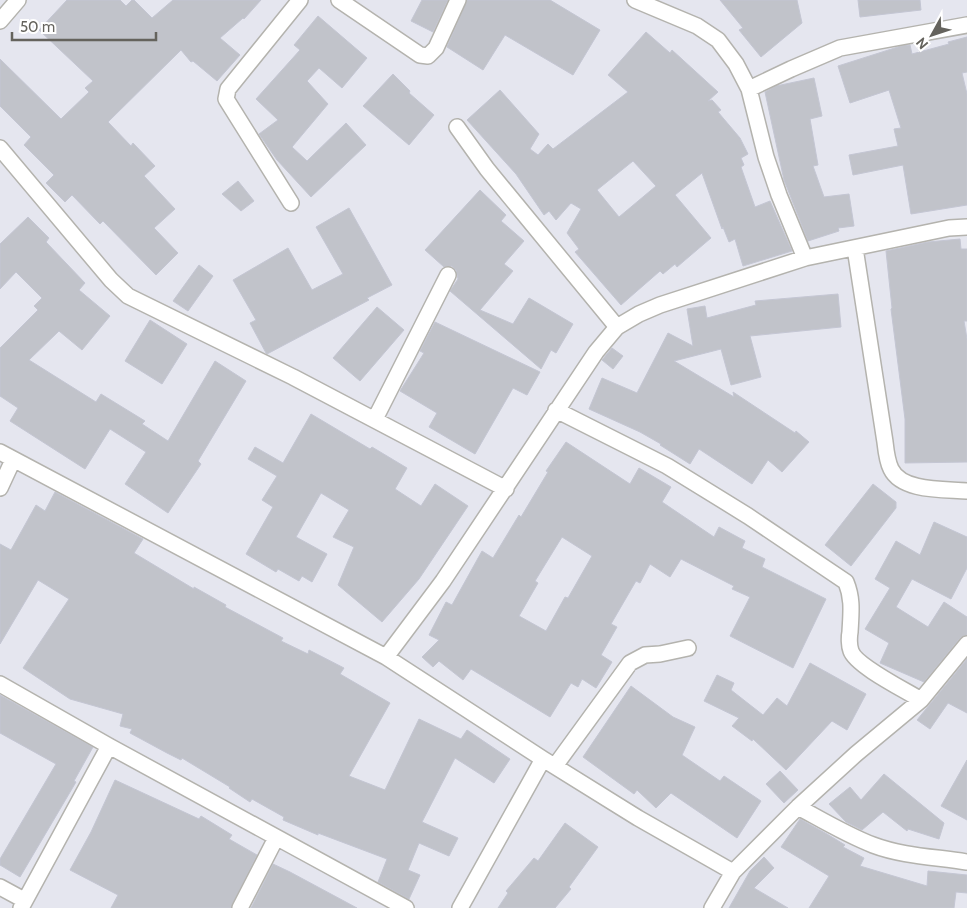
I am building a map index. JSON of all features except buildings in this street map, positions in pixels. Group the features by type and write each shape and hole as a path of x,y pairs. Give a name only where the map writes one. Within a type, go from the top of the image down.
{"street":[{"path":"0,21 18,0"},
{"path":"291,203 226,99 228,89 300,0"},
{"path":"339,0 420,55 428,56 436,48 458,0"},
{"path":"635,0 697,26 718,40 736,64 749,89 766,156 779,195 805,258"},
{"path":"749,89 840,48 967,26"},
{"path":"456,127 486,169 617,327"},
{"path":"0,148 111,280 128,296 284,372 506,490"},
{"path":"386,657 443,581 506,490 556,410 596,352 617,327 660,304 805,258 949,228 967,227"},
{"path":"855,248 886,450 892,471 903,482 915,486 967,491"},
{"path":"375,419 448,275"},
{"path":"556,410 667,466 748,516 846,582 851,594 852,605 851,652 864,666 921,700"},
{"path":"0,488 6,456 99,503 386,657 548,763 638,818 733,872"},
{"path":"712,908 733,872 798,807 856,754 921,700 967,644"},
{"path":"460,908 548,763 630,663 645,655 688,648"},
{"path":"0,684 109,746 406,908"},
{"path":"0,887 22,904 109,746"},
{"path":"798,807 874,845 903,852 967,862"},
{"path":"240,908 276,838"}]}
